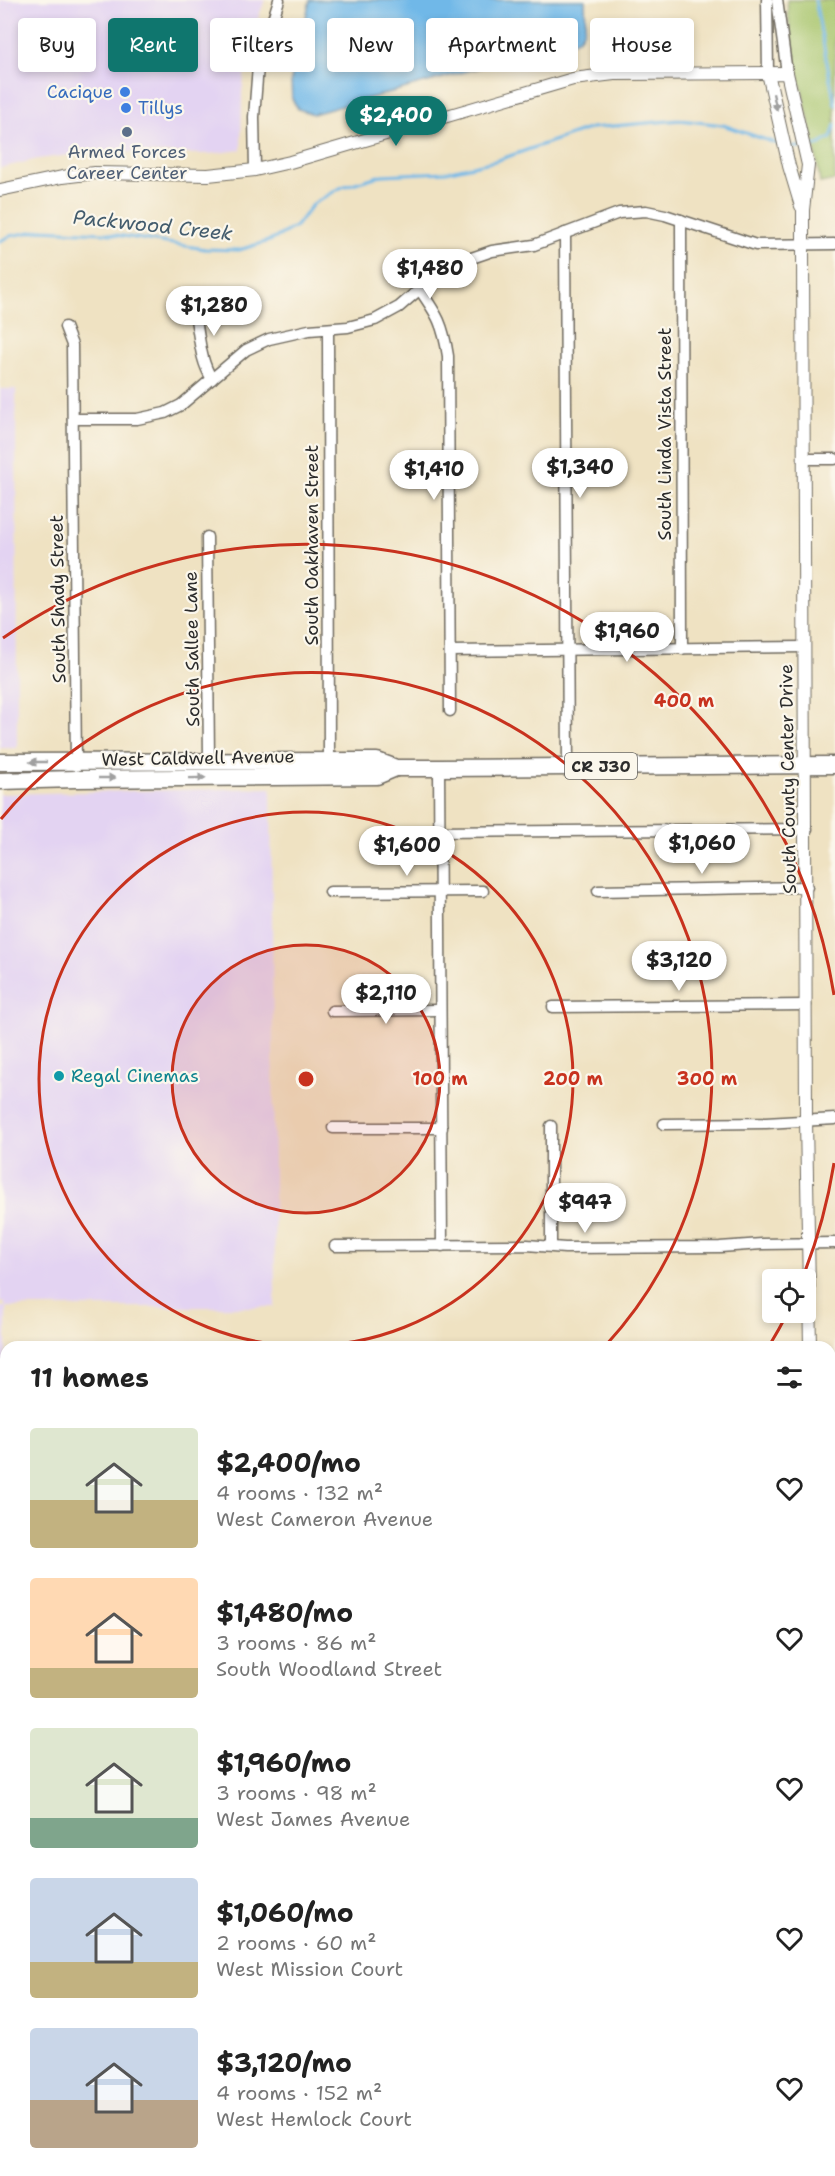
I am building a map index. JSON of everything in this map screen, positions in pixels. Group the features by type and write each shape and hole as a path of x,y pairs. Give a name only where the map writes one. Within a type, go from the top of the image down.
{"main road":[{"path":"233,777 254,770 321,770 327,768 328,761"},
{"name":"West Caldwell Avenue","path":"0,762 377,761 396,768 835,765"},
{"name":"West Caldwell Avenue","path":"0,781 377,776 396,768"}],"street":[{"path":"255,170 254,117 258,66 279,0"},
{"name":"South County Center Drive","path":"767,0 768,73 789,166 803,210"},
{"name":"South County Center Drive","path":"777,0 787,73 808,165 803,210 803,245 807,829 806,1120 810,1341"},
{"path":"0,190 62,177 96,173 208,175 255,170 290,162 573,79 614,74 787,73"},
{"path":"73,419 136,419 153,416 181,405 246,350 269,339 288,333 348,327 375,320 399,307 436,275 454,264 492,251 534,245 608,216 631,211 646,211 756,245 835,244"},
{"name":"South Linda Vista Street","path":"681,220 682,649"},
{"path":"565,233 568,766"},
{"path":"420,290 439,318 448,356 450,711"},
{"path":"193,306 202,361 212,379"},
{"name":"South Shady Street","path":"66,327 72,345 76,779"},
{"name":"South Oakhaven Street","path":"328,328 328,761"},
{"path":"804,459 835,459"},
{"name":"South Sallee Lane","path":"207,537 209,760"},
{"path":"450,651 804,647"},
{"path":"439,768 442,1246"},
{"path":"438,832 807,829"},
{"path":"598,891 807,887"},
{"path":"330,892 483,891"},
{"path":"553,1007 806,1005"},
{"path":"332,1011 439,1010"},
{"path":"664,1124 766,1123 835,1119"},
{"path":"551,1126 551,1246"},
{"path":"333,1128 441,1128"},
{"path":"335,1246 551,1246 565,1248 720,1247 809,1242 835,1243"}],"shaded area":[{"path":"0,0 265,0 258,18 210,18 210,72 245,72 241,150 209,154 94,152 38,159 0,168"},
{"path":"0,389 16,389 17,748 0,748"},
{"path":"271,788 275,1307 6,1307 6,1341 0,1341 0,1307 5,1307 5,1302 0,1302 0,794"}],"green space":[{"path":"787,0 835,0 835,180 820,183 793,46"}],"water":[{"path":"310,0 585,0 585,23 578,39 578,18 426,18 426,72 464,72 313,114 298,109 292,99 293,72 315,72 315,18 306,18"}],"waterway":[{"name":"Packwood Creek","path":"815,0 835,105"},
{"name":"Packwood Creek","path":"0,241 10,236 42,230 104,233 205,249 239,250 272,240 296,226 313,204 342,187 382,175 446,172 495,161 591,128 680,120 723,125 781,145"},
{"name":"Packwood Creek","path":"808,146 818,145 831,138 835,125"},
{"name":"Packwood Creek","path":"787,147 802,147"}],"place":[{"name":"Cacique","path":"125,92"},
{"name":"Tillys","path":"126,108"},
{"name":"Armed Forces Career Center","path":"127,132"},
{"name":"Regal Cinemas","path":"59,1076"}]}
